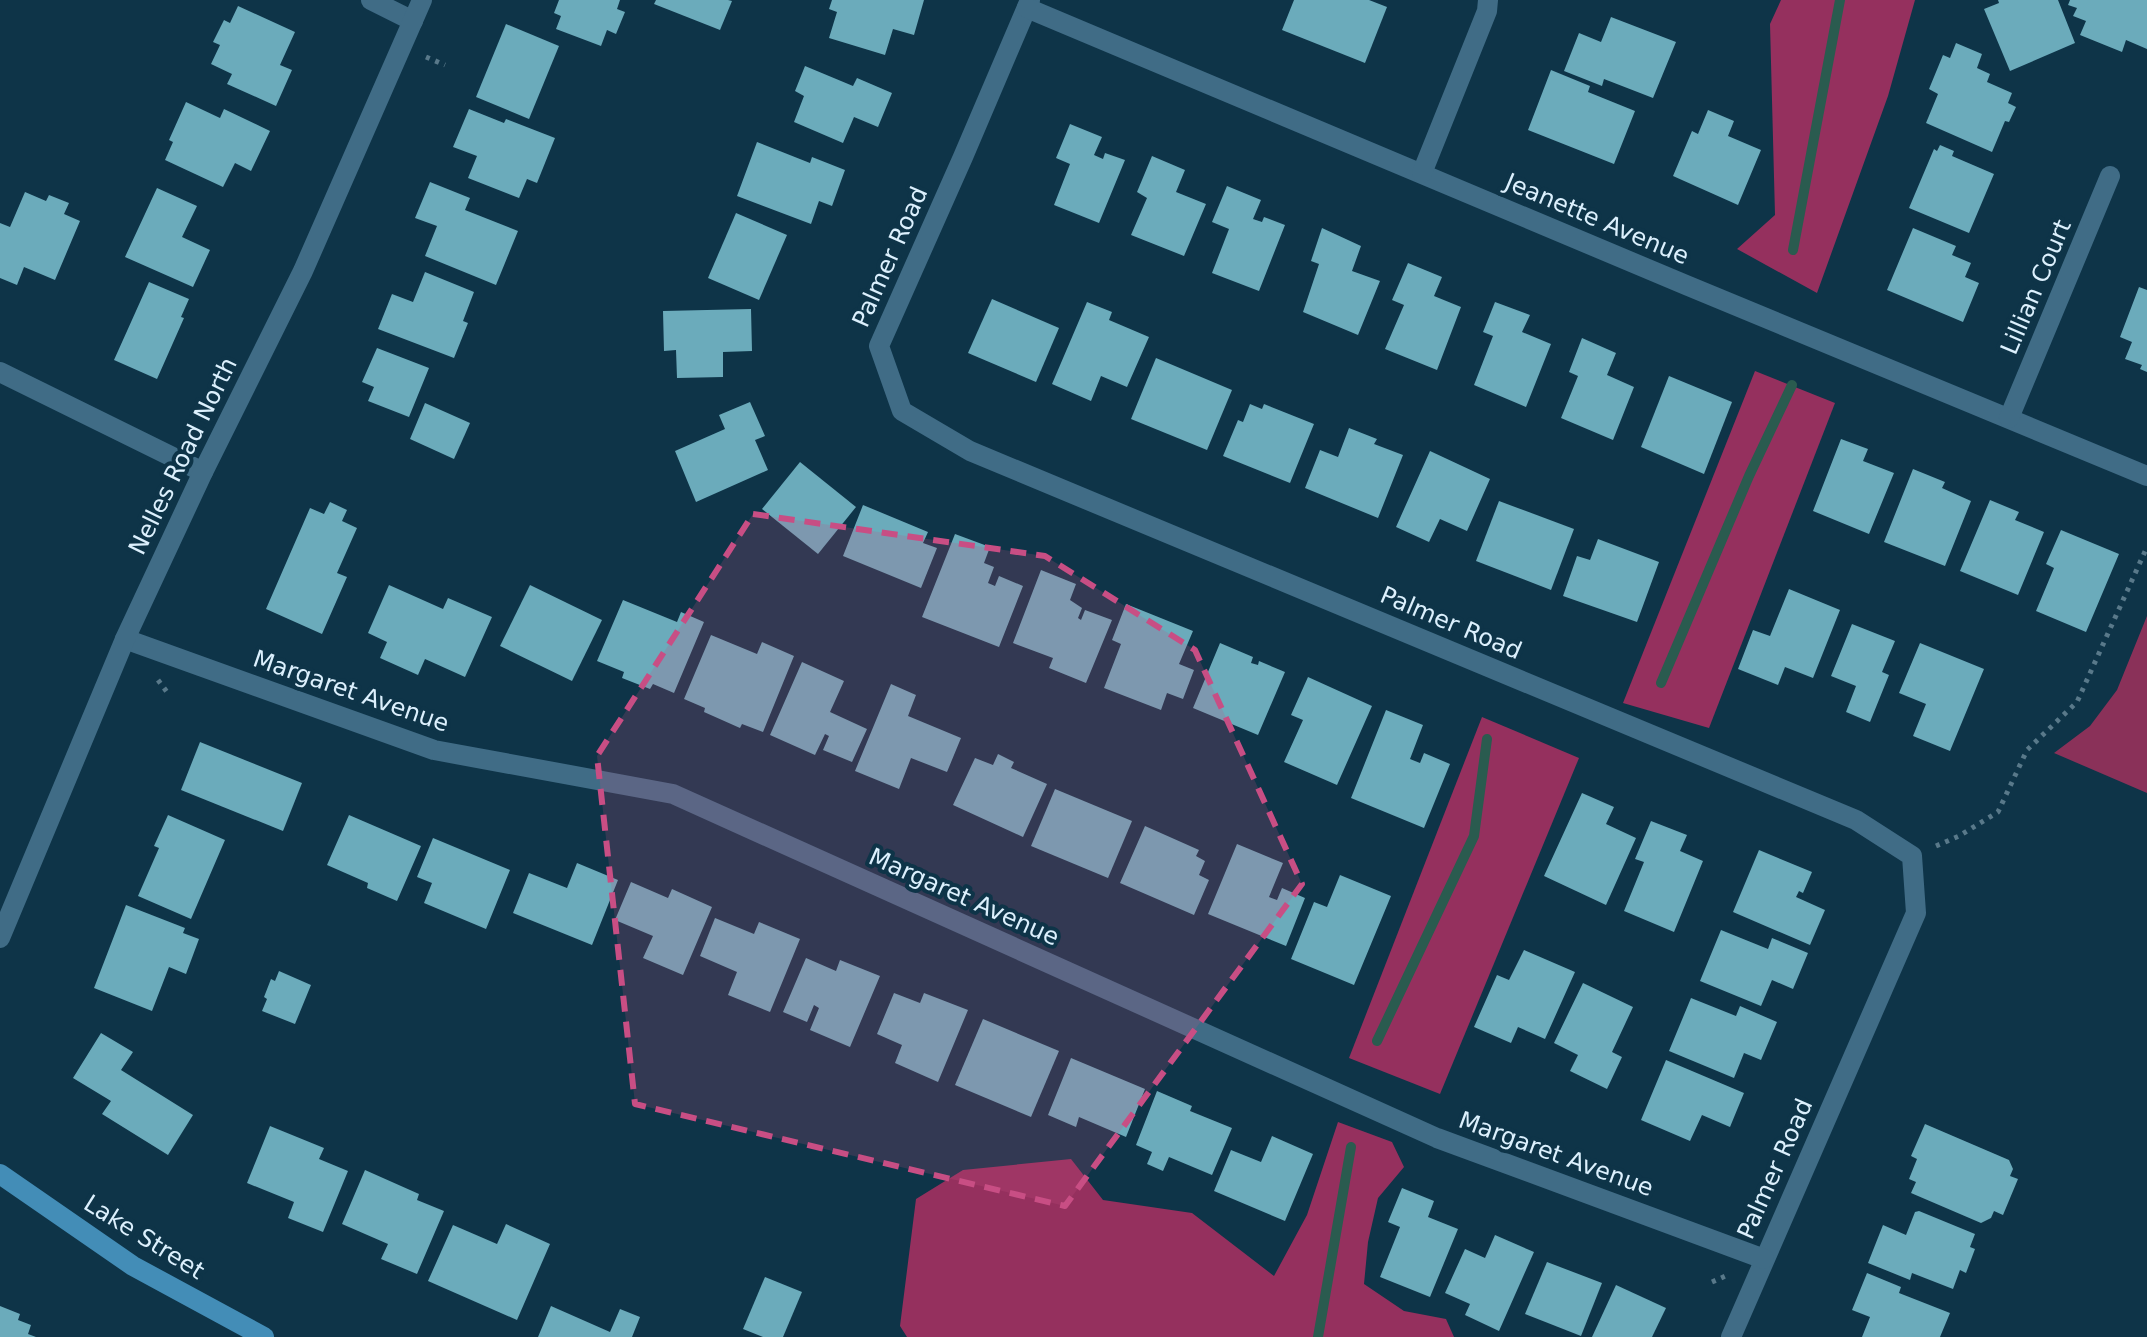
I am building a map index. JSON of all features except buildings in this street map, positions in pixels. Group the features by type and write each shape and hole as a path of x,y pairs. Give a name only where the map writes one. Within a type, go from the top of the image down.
{"street":[{"path":"371,0 413,21"},
{"name":"Nelles Road North","path":"0,938 125,639 203,472 303,271 422,0"},
{"path":"1422,173 1487,11 1488,0"},
{"name":"Jeanette Avenue","path":"1028,4 1701,291 2147,476"},
{"name":"Palmer Road","path":"1028,4 879,346 902,411 970,451 1856,820 1912,856 1916,913 1731,1337"},
{"name":"Lillian Court","path":"2009,418 2110,176"},
{"path":"0,372 203,472"},
{"name":"Margaret Avenue","path":"125,639 434,750 673,794 1437,1138 1764,1259"},
{"name":"Lake Street","path":"0,1174 133,1266 264,1337"}],"path":[{"path":"425,57 445,65"},
{"path":"1912,856 1959,836 1998,812 2027,750 2077,702 2147,547"}],"highlighted area":[{"path":"753,514 1045,556 1195,650 1302,884 1065,1206 635,1104 597,756"}],"shaded area":[{"path":"1781,0 1915,0 1888,96 1817,293 1737,249 1775,215 1770,24"},
{"path":"1755,371 1835,403 1709,728 1623,703"},
{"path":"2147,616 2147,793 2054,753 2090,726 2117,690"},
{"path":"1482,717 1579,758 1440,1094 1349,1058"},
{"path":"1338,1122 1392,1142 1404,1167 1378,1198 1368,1242 1364,1284 1404,1311 1446,1319 1454,1337 907,1337 900,1326 916,1199 963,1170 1071,1159 1103,1200 1192,1213 1274,1276 1307,1215"}],"waterway":[{"path":"1793,250 1840,0"},
{"path":"1661,683 1749,476 1792,385"},
{"path":"1377,1041 1474,836 1487,739"},
{"path":"1318,1337 1351,1147"}]}
